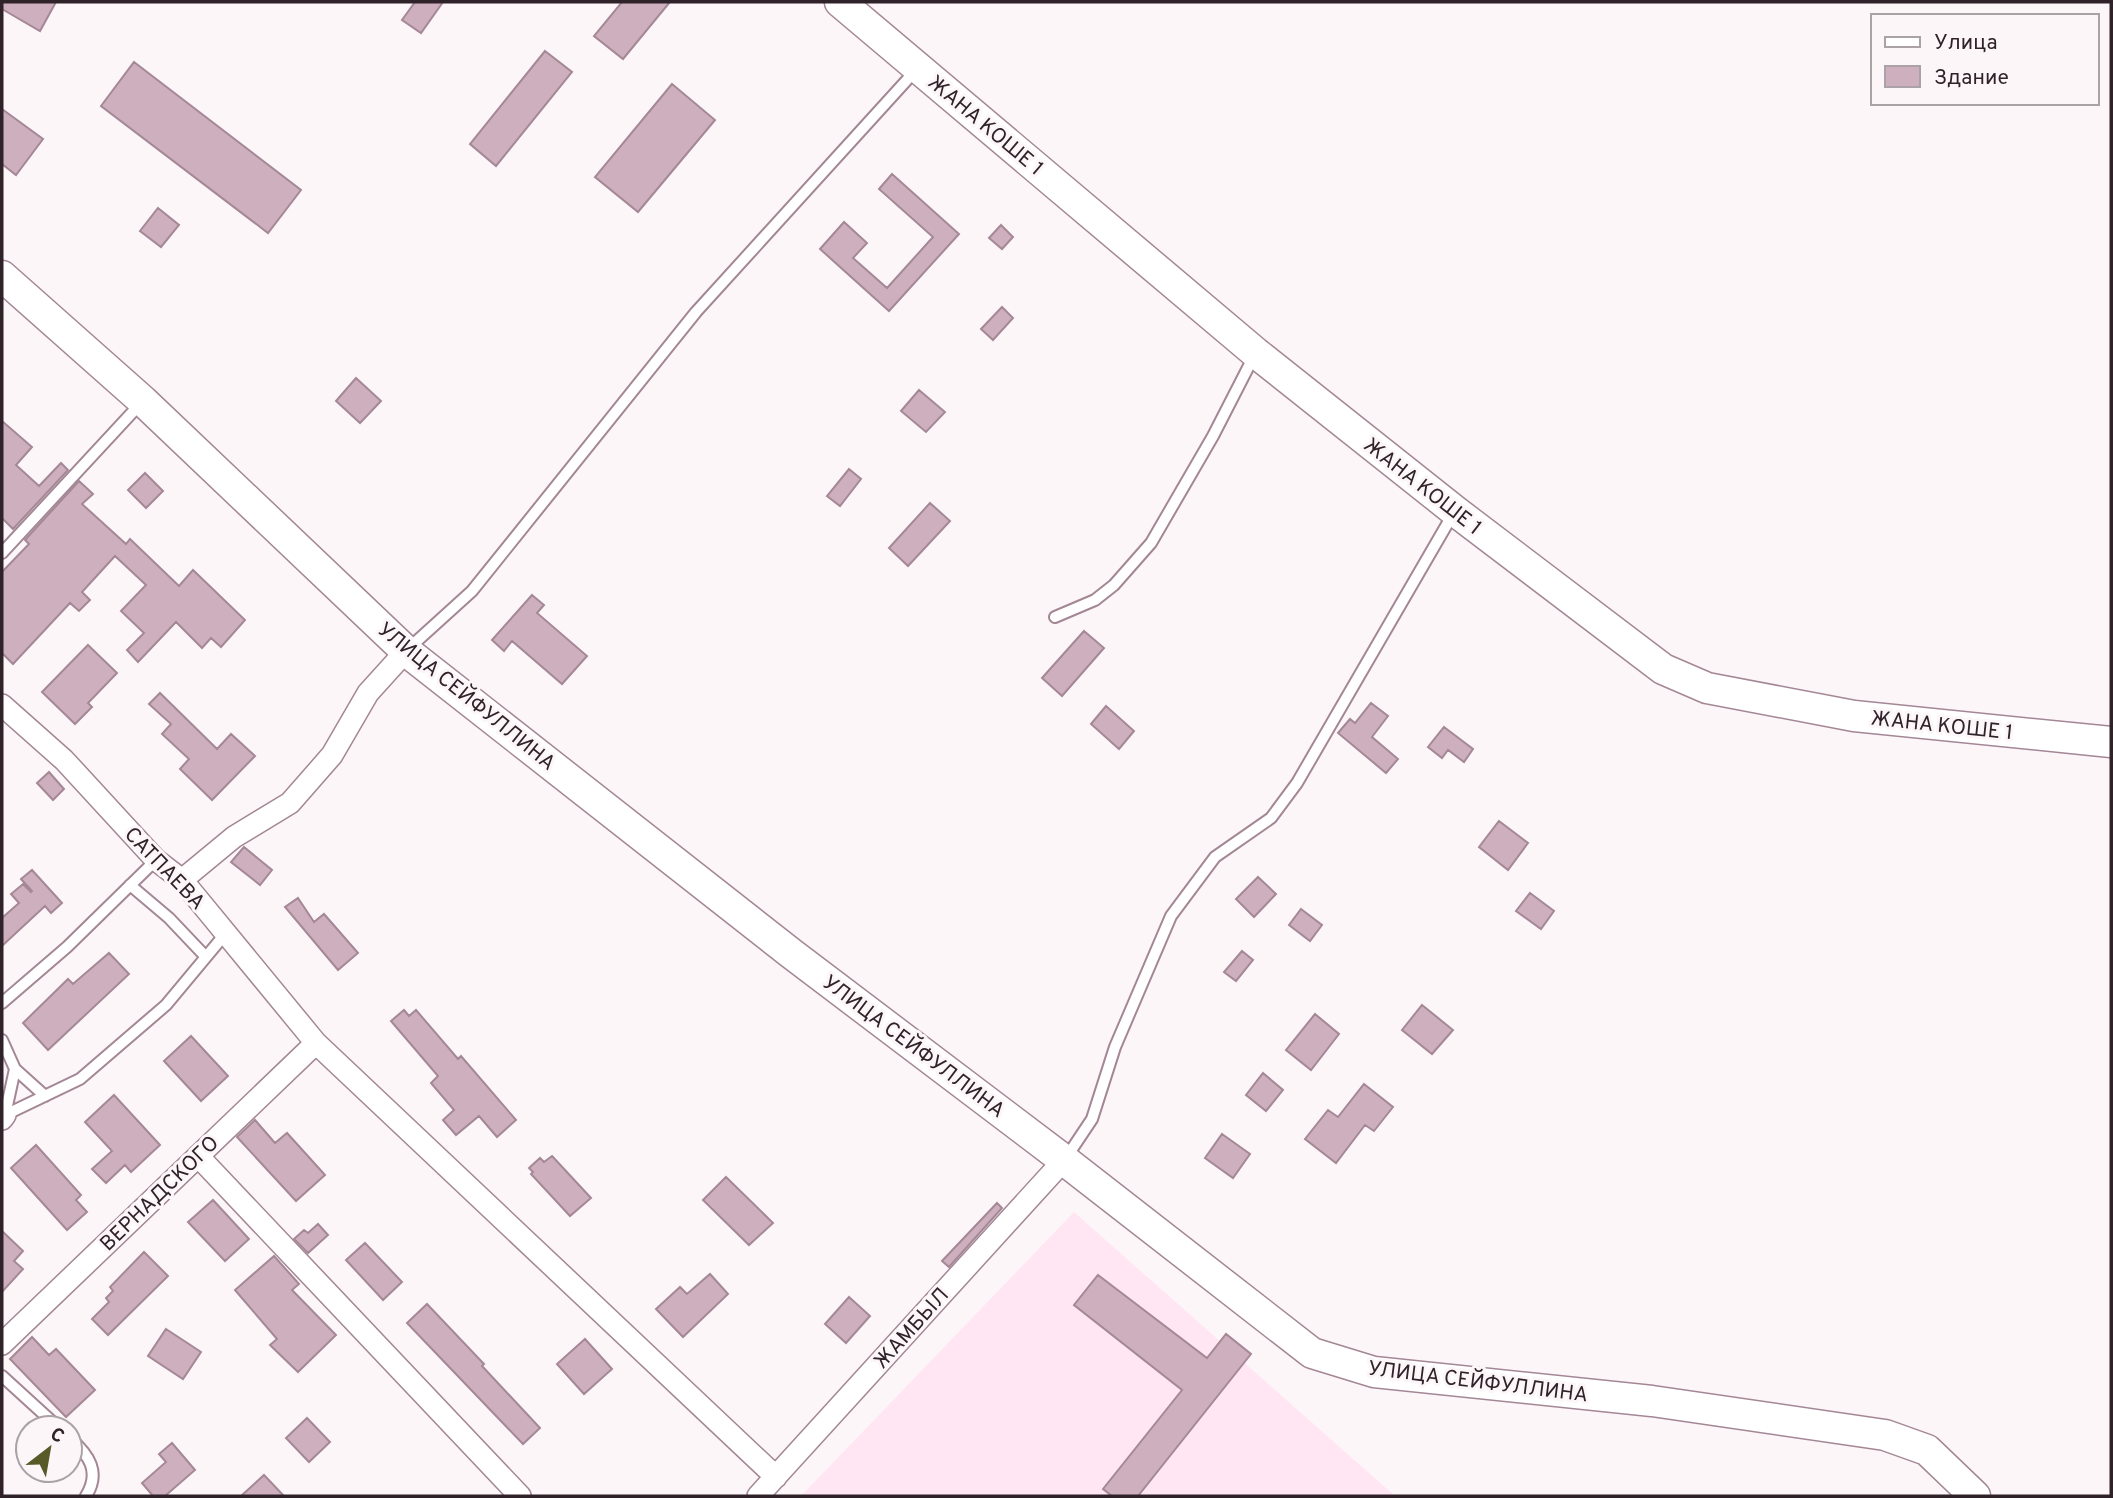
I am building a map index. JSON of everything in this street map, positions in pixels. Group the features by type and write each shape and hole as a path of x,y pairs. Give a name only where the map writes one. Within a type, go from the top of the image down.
{"street":[{"name":"ЖАНА КОШЕ 1","path":"840,2 1256,353 1455,511 1663,669 1707,688 1854,716 2111,742"},
{"name":"УЛИЦА СЕЙФУЛЛИНА","path":"2,276 143,401 406,651 792,954 1065,1160 1312,1353 1374,1372 1652,1401 1885,1435 1927,1450 1975,1496"},
{"path":"182,880 234,837 290,803 331,755 368,693 406,651"},
{"name":"САТПАЕВА","path":"2,705 64,760 156,860 182,880 316,1043 776,1476"},
{"name":"ВЕРНАДСКОГО","path":"3,1339 316,1043"},
{"path":"198,1156 520,1496"},
{"name":"ЖАМБЫЛ","path":"758,1496 1065,1160"}],"lane":[{"path":"406,651 472,591 696,312 919,68"},
{"path":"1055,617 1094,600 1114,585 1151,543 1213,436 1256,353"},
{"path":"4,545 143,401"},
{"path":"1065,1160 1092,1119 1115,1046 1171,916 1215,857 1270,818 1297,783 1455,511"},
{"path":"2,1003 67,947 156,860"},
{"path":"130,885 169,918 206,957"},
{"path":"4,1117 80,1079 166,1005 226,933"},
{"path":"2,1041 15,1069 45,1096"},
{"path":"4,1117 15,1069"},
{"path":"2,1376 44,1414"},
{"path":"84,1450 93,1473 92,1486 86,1496"}],"shaded area":[{"path":"1074,1212 1395,1496 801,1496"}],"building":[{"path":"2,2 56,2 40,31 2,9"},
{"path":"415,2 443,2 421,33 402,20"},
{"path":"622,2 670,2 623,59 594,36"},
{"path":"545,51 572,72 496,166 470,144"},
{"path":"134,62 301,190 268,233 101,106"},
{"path":"672,84 715,120 638,212 595,177"},
{"path":"2,109 43,139 16,175 2,164"},
{"path":"892,174 959,234 889,311 820,249 844,222 867,243 853,258 887,288 933,237 879,189"},
{"path":"158,208 179,225 161,247 140,231"},
{"path":"1001,225 1013,237 1002,249 989,238"},
{"path":"1002,307 1013,318 993,340 981,329"},
{"path":"356,378 381,401 360,423 336,401"},
{"path":"919,390 945,412 926,432 901,411"},
{"path":"2,421 32,447 16,465 39,486 61,463 68,470 13,529 2,518"},
{"path":"849,469 861,479 840,506 827,496"},
{"path":"145,473 163,491 146,508 128,490"},
{"path":"79,481 93,494 82,504 126,544 130,539 179,586 193,570 245,620 221,647 211,638 202,648 176,622 138,662 127,650 144,633 121,611 146,585 115,556 82,592 90,600 79,611 70,603 13,664 2,653 2,572 29,544 25,540"},
{"path":"930,503 950,521 908,566 889,548"},
{"path":"532,595 544,605 537,613 587,656 562,684 512,641 504,651 492,640"},
{"path":"1084,631 1104,648 1062,696 1042,678"},
{"path":"88,645 117,673 88,703 92,707 75,724 42,692"},
{"path":"160,693 217,749 231,734 255,756 212,800 180,769 189,759 162,734 171,724 149,704"},
{"path":"1371,703 1388,716 1372,737 1398,759 1386,773 1338,733 1350,719 1355,723"},
{"path":"1106,706 1134,731 1119,749 1091,724"},
{"path":"1444,727 1473,749 1464,762 1448,750 1442,758 1428,747"},
{"path":"49,772 64,789 53,800 37,783"},
{"path":"1499,821 1528,843 1508,870 1479,847"},
{"path":"244,847 272,870 260,885 231,862"},
{"path":"32,870 62,903 51,913 45,906 2,946 2,918 19,903 11,894 23,884 32,891 21,879"},
{"path":"1258,877 1276,894 1254,917 1236,899"},
{"path":"1530,893 1554,911 1541,929 1516,911"},
{"path":"298,898 314,922 324,914 358,953 338,970 285,907"},
{"path":"1301,909 1322,925 1310,941 1289,925"},
{"path":"1242,951 1253,960 1236,981 1224,972"},
{"path":"109,953 129,974 48,1050 23,1023 68,979 73,984"},
{"path":"1422,1005 1453,1030 1432,1054 1402,1030"},
{"path":"404,1010 409,1016 416,1010 458,1059 461,1056 516,1120 497,1137 479,1116 456,1135 443,1120 454,1110 431,1083 438,1076 391,1021"},
{"path":"1315,1014 1339,1034 1311,1070 1286,1050"},
{"path":"191,1036 228,1076 201,1101 164,1061"},
{"path":"1263,1073 1283,1090 1266,1111 1246,1095"},
{"path":"1364,1084 1393,1107 1374,1131 1365,1125 1336,1163 1305,1139 1328,1110 1338,1117"},
{"path":"114,1095 160,1145 131,1172 125,1165 106,1183 92,1169 112,1151 85,1122"},
{"path":"255,1120 275,1143 287,1133 325,1175 296,1201 237,1137"},
{"path":"1222,1134 1250,1154 1233,1178 1205,1158"},
{"path":"36,1145 81,1195 76,1200 87,1212 67,1230 11,1168"},
{"path":"552,1156 591,1198 570,1216 531,1174 533,1172 529,1168 540,1158 544,1162"},
{"path":"726,1177 773,1223 749,1245 703,1200"},
{"path":"213,1200 249,1239 225,1261 188,1222"},
{"path":"997,1203 1002,1208 949,1267 942,1261"},
{"path":"318,1224 328,1235 308,1253 294,1239 304,1230 308,1233"},
{"path":"2,1231 23,1251 14,1261 23,1269 2,1292"},
{"path":"365,1243 402,1282 383,1300 346,1260"},
{"path":"144,1252 168,1276 108,1335 92,1319 109,1302 106,1298 113,1291 110,1287"},
{"path":"274,1256 299,1284 292,1290 336,1335 298,1372 270,1345 277,1339 235,1290"},
{"path":"710,1274 728,1294 683,1337 656,1309 680,1287 687,1294"},
{"path":"1098,1275 1207,1358 1226,1334 1251,1354 1138,1496 1112,1496 1103,1489 1182,1390 1074,1305"},
{"path":"849,1297 870,1316 846,1343 825,1324"},
{"path":"427,1304 540,1428 523,1444 407,1323"},
{"path":"166,1329 201,1352 183,1379 148,1356"},
{"path":"32,1337 49,1355 56,1349 95,1390 69,1414 63,1414 10,1359"},
{"path":"585,1339 612,1369 584,1394 557,1364"},
{"path":"307,1418 330,1442 309,1462 286,1438"},
{"path":"172,1443 195,1470 165,1496 153,1496 142,1483 166,1462 159,1454"},
{"path":"264,1475 284,1496 241,1496"}]}
